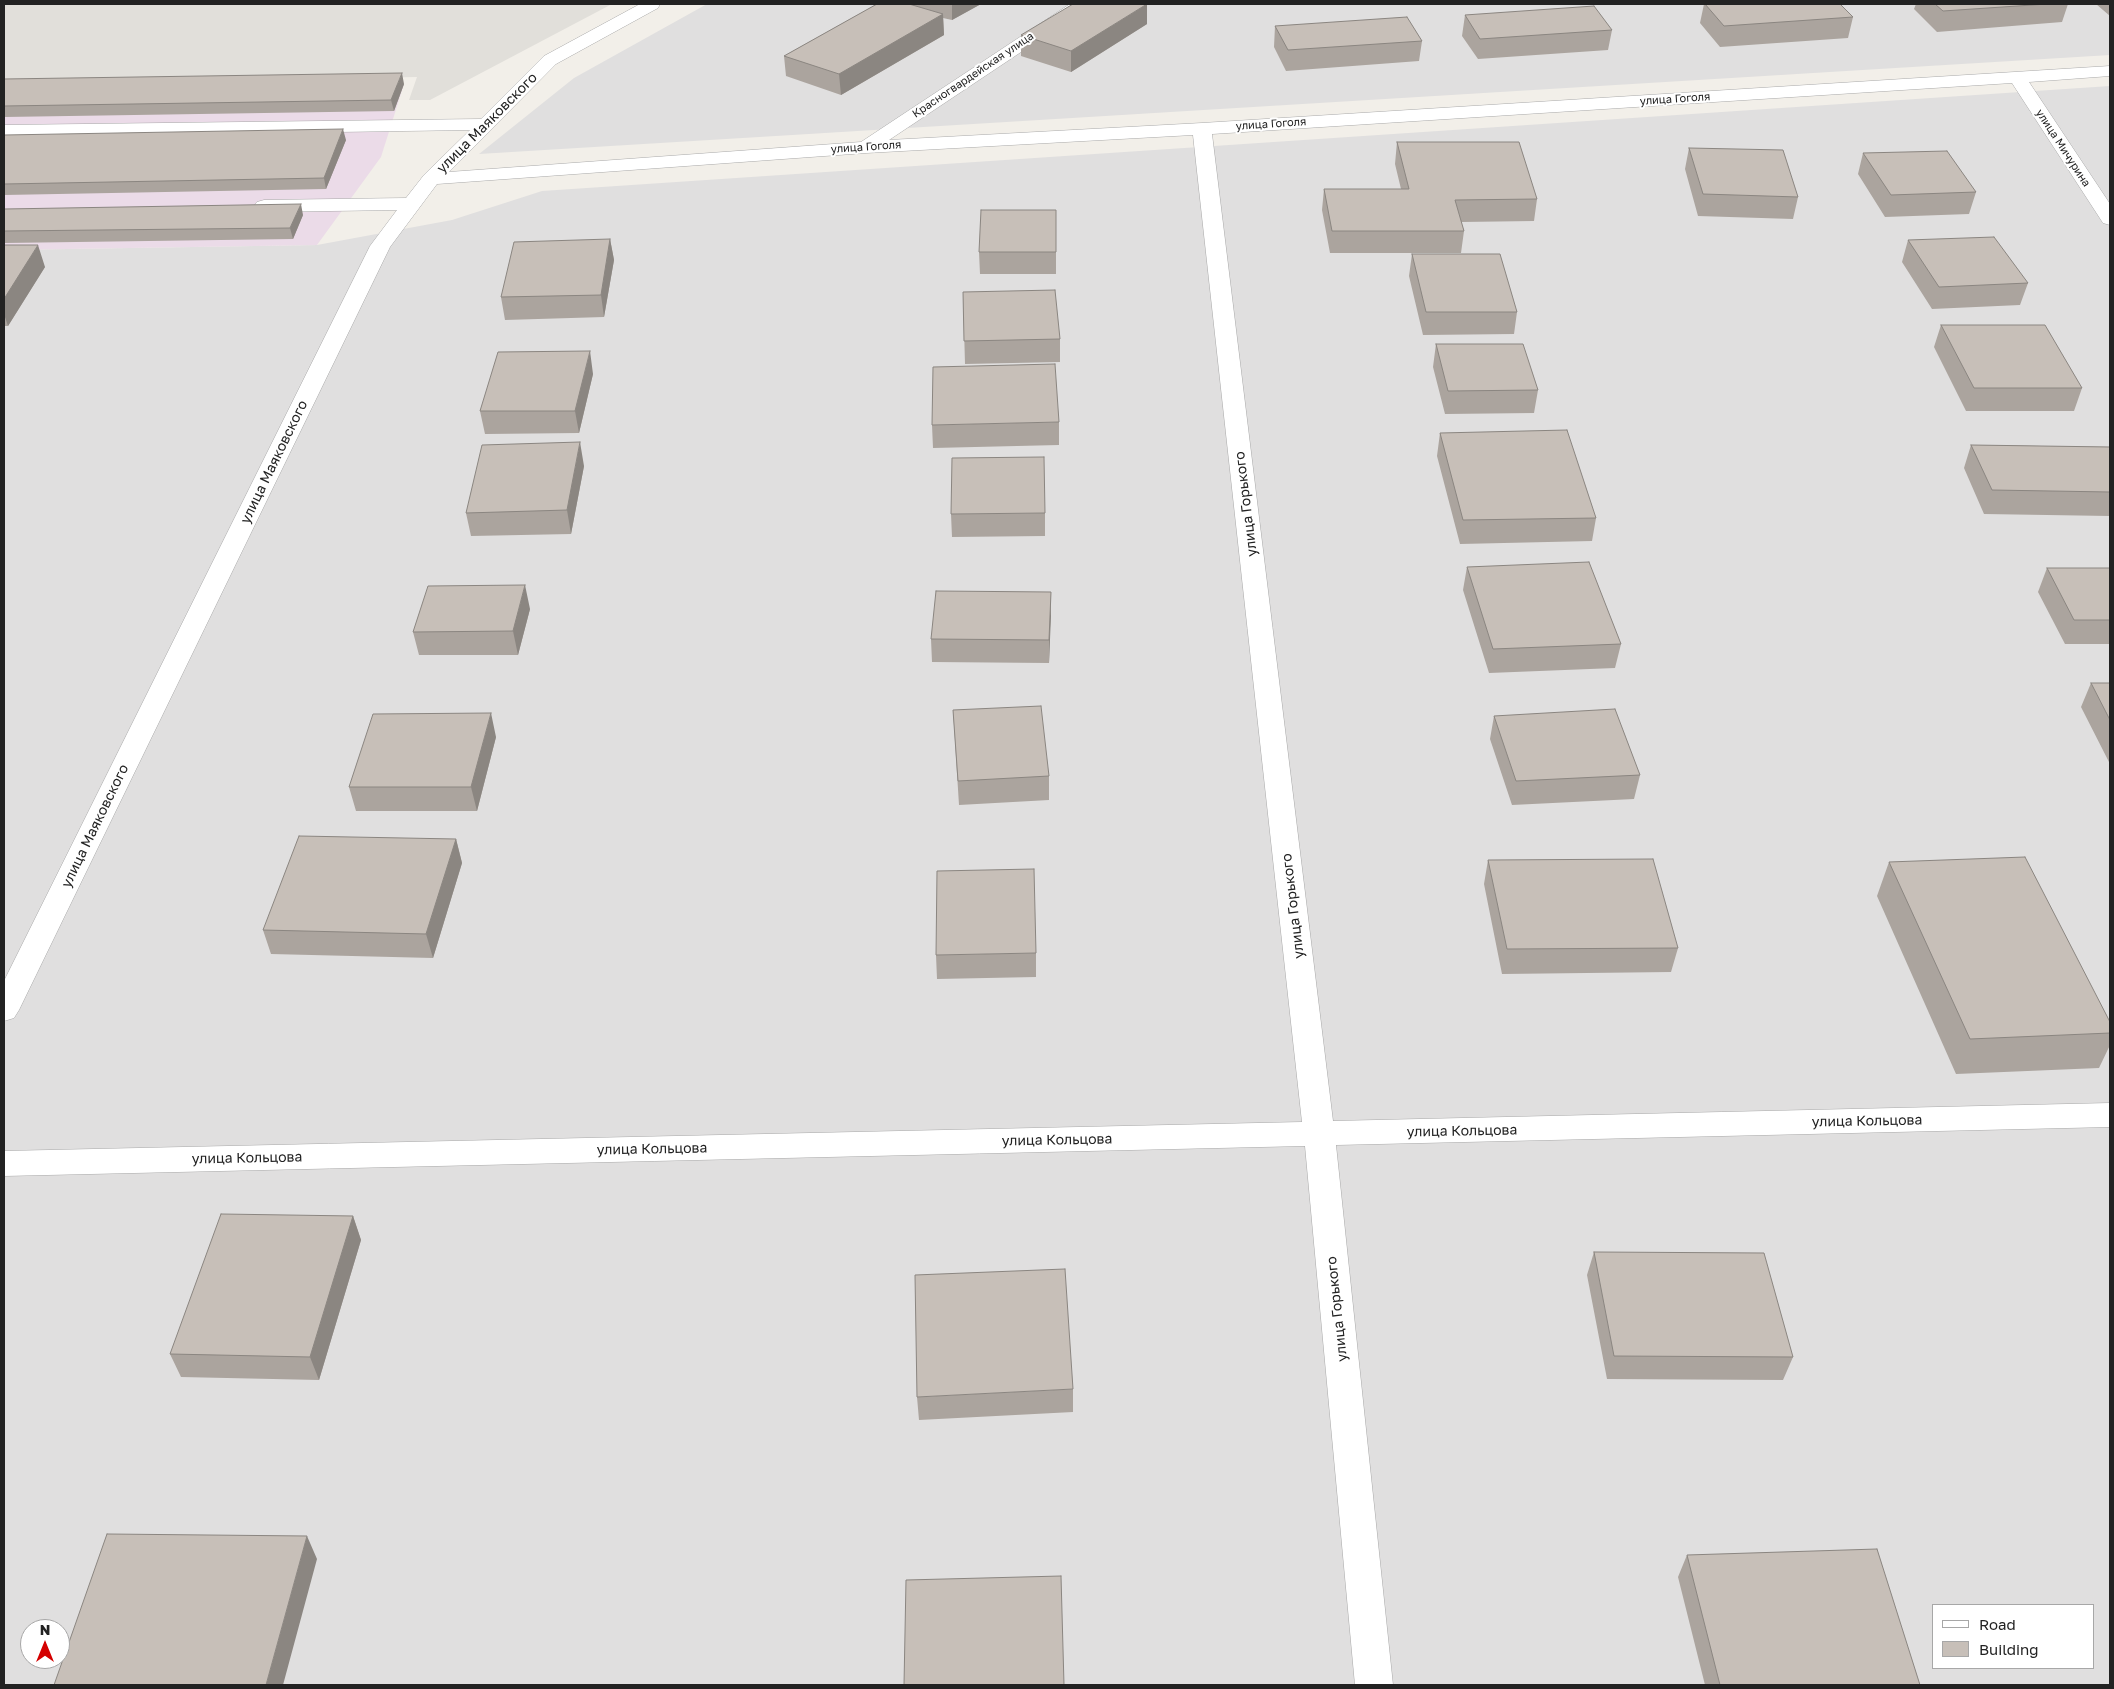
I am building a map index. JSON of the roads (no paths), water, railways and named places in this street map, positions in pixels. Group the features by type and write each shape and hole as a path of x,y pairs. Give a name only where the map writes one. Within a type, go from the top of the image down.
{"street":[{"name":"улица Маяковского","path":"4,1010 380,246 431,179 550,60 652,4"},
{"name":"Красногвардейская улица","path":"866,147 1081,4"},
{"name":"улица Гоголя","path":"431,179 866,147 1202,129 2110,71"},
{"name":"улица Мичурина","path":"2017,77 2110,219"},
{"path":"4,131 486,124"},
{"name":"улица Горького","path":"1202,129 1319,1134 1374,1685"},
{"path":"243,206 412,204"},
{"name":"улица Кольцова","path":"4,1164 2110,1116"}]}
